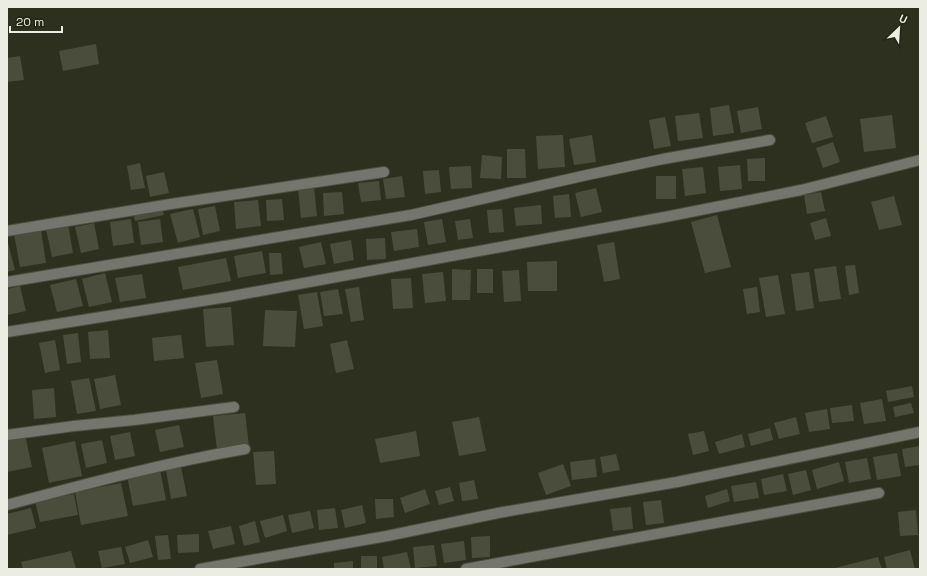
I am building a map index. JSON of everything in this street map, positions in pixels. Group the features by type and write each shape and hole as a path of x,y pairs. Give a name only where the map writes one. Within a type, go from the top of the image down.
{"street":[{"path":"7,282 411,215 663,159 770,140"},
{"path":"7,332 234,296 665,217 801,190 920,160"},
{"path":"7,231 171,204 384,172"},
{"path":"7,435 234,407"},
{"path":"200,569 387,536 498,513 677,482 920,432"},
{"path":"7,504 159,466 245,449"},
{"path":"466,569 879,493"}],"building":[{"path":"96,44 99,64 63,71 59,51"},
{"path":"20,56 24,80 7,82 7,58"},
{"path":"729,105 734,133 713,136 710,108"},
{"path":"758,107 762,129 741,133 737,111"},
{"path":"699,113 703,138 678,141 675,116"},
{"path":"892,115 896,148 864,152 860,119"},
{"path":"826,116 833,137 812,143 805,123"},
{"path":"665,117 671,146 654,149 649,120"},
{"path":"563,135 565,167 538,169 536,136"},
{"path":"592,135 596,162 574,165 569,139"},
{"path":"833,142 840,162 823,168 816,148"},
{"path":"507,149 525,149 526,178 507,178"},
{"path":"482,155 502,157 501,179 480,178"},
{"path":"765,158 765,181 748,181 747,159"},
{"path":"140,163 145,188 131,190 127,166"},
{"path":"740,165 742,189 720,191 718,167"},
{"path":"471,166 472,188 451,189 449,167"},
{"path":"703,167 706,193 685,196 682,169"},
{"path":"439,170 441,192 425,194 423,171"},
{"path":"164,172 169,193 150,197 146,176"},
{"path":"402,176 405,197 386,199 383,179"},
{"path":"656,176 676,176 676,199 656,199"},
{"path":"379,181 381,200 361,202 358,183"},
{"path":"314,187 317,216 301,218 298,189"},
{"path":"596,188 602,212 581,217 575,193"},
{"path":"342,192 344,214 324,216 323,193"},
{"path":"821,192 825,211 807,214 804,195"},
{"path":"569,194 571,217 555,218 553,196"},
{"path":"894,196 902,225 879,230 871,202"},
{"path":"282,199 284,220 267,221 266,200"},
{"path":"258,200 261,226 236,229 234,202"},
{"path":"541,205 542,224 516,226 514,208"},
{"path":"215,206 220,231 203,235 198,209"},
{"path":"162,208 164,215 135,221 133,213"},
{"path":"193,209 200,237 178,243 170,214"},
{"path":"502,209 504,232 489,233 487,210"},
{"path":"717,215 731,267 705,273 691,222"},
{"path":"826,218 831,236 815,240 810,223"},
{"path":"131,219 134,243 113,246 110,222"},
{"path":"160,219 163,242 141,245 138,222"},
{"path":"442,219 446,242 428,245 424,222"},
{"path":"470,219 473,238 458,240 455,221"},
{"path":"94,223 99,249 81,253 75,227"},
{"path":"68,224 73,253 52,257 46,229"},
{"path":"417,229 419,247 394,251 391,232"},
{"path":"41,230 46,263 20,267 14,234"},
{"path":"385,238 386,259 367,260 366,239"},
{"path":"7,239 15,270 7,272"},
{"path":"351,240 354,260 334,264 330,244"},
{"path":"321,242 326,264 304,268 299,247"},
{"path":"614,242 620,279 604,282 597,245"},
{"path":"262,251 266,273 238,278 234,256"},
{"path":"269,253 281,253 283,274 270,275"},
{"path":"226,258 231,281 183,290 178,267"},
{"path":"557,261 557,291 528,291 527,262"},
{"path":"855,265 859,293 849,295 845,266"},
{"path":"836,266 841,299 819,302 814,269"},
{"path":"452,269 471,270 470,300 452,300"},
{"path":"477,269 493,269 493,293 477,293"},
{"path":"519,270 521,301 504,302 502,271"},
{"path":"443,272 446,301 425,303 422,274"},
{"path":"809,272 814,308 796,311 791,274"},
{"path":"105,273 112,302 89,307 82,279"},
{"path":"142,274 146,298 120,302 115,278"},
{"path":"778,275 785,314 766,317 759,278"},
{"path":"411,278 413,308 393,309 391,279"},
{"path":"76,279 83,306 57,312 50,285"},
{"path":"20,286 26,311 7,315 7,289"},
{"path":"359,287 364,320 351,322 345,289"},
{"path":"757,287 760,312 747,314 743,289"},
{"path":"338,289 343,314 324,316 320,292"},
{"path":"317,292 323,326 304,329 298,295"},
{"path":"231,307 234,345 206,347 203,309"},
{"path":"265,310 297,311 295,347 263,346"},
{"path":"108,330 110,358 90,359 88,332"},
{"path":"78,333 81,362 67,364 63,335"},
{"path":"181,335 184,358 154,361 152,338"},
{"path":"55,340 60,370 45,373 39,343"},
{"path":"347,340 354,369 336,373 330,344"},
{"path":"217,360 223,394 201,398 195,363"},
{"path":"115,375 121,405 100,409 94,379"},
{"path":"89,378 96,411 77,414 71,381"},
{"path":"912,386 914,397 888,402 886,391"},
{"path":"54,388 56,417 34,419 32,390"},
{"path":"882,399 886,421 864,424 860,403"},
{"path":"911,403 914,413 895,417 893,407"},
{"path":"852,405 854,421 832,423 830,408"},
{"path":"827,409 830,429 809,432 805,413"},
{"path":"245,413 249,446 217,450 213,416"},
{"path":"479,417 486,451 459,456 452,422"},
{"path":"796,417 800,434 779,439 774,423"},
{"path":"179,425 184,447 160,452 155,430"},
{"path":"770,428 773,440 751,446 748,434"},
{"path":"416,431 420,456 380,463 375,439"},
{"path":"704,431 709,451 693,455 688,434"},
{"path":"130,432 135,456 115,460 110,436"},
{"path":"742,434 745,447 719,454 715,442"},
{"path":"25,435 32,467 7,472 7,438"},
{"path":"102,440 107,463 86,468 81,444"},
{"path":"75,441 82,476 49,483 42,448"},
{"path":"920,446 920,465 905,467 902,449"},
{"path":"274,451 276,484 256,485 253,452"},
{"path":"897,453 901,476 877,480 873,457"},
{"path":"616,454 620,470 603,473 600,457"},
{"path":"867,458 871,479 849,483 845,462"},
{"path":"595,459 597,477 572,480 570,462"},
{"path":"839,462 844,481 817,489 812,470"},
{"path":"563,464 571,486 546,495 538,473"},
{"path":"181,467 187,496 171,499 166,470"},
{"path":"160,470 166,500 133,506 127,476"},
{"path":"806,470 811,490 793,495 788,474"},
{"path":"783,474 787,491 764,495 761,479"},
{"path":"474,480 478,499 462,501 459,483"},
{"path":"756,482 759,498 734,502 731,486"},
{"path":"121,483 128,516 81,525 75,492"},
{"path":"450,487 454,501 439,505 435,491"},
{"path":"425,489 430,504 405,513 400,498"},
{"path":"727,489 730,501 708,508 705,496"},
{"path":"74,494 78,515 40,522 35,501"},
{"path":"375,499 393,499 394,517 376,519"},
{"path":"661,500 664,523 646,525 643,502"},
{"path":"362,505 366,523 345,528 341,510"},
{"path":"631,507 633,529 613,531 610,509"},
{"path":"31,508 36,528 7,535 7,514"},
{"path":"335,508 338,528 319,530 317,510"},
{"path":"916,510 918,535 900,536 898,512"},
{"path":"310,511 314,528 292,533 288,515"},
{"path":"283,515 287,531 265,538 260,521"},
{"path":"255,521 260,542 244,546 239,526"},
{"path":"231,526 235,544 213,549 208,531"},
{"path":"199,534 199,552 178,553 177,535"},
{"path":"168,535 171,559 158,560 155,536"},
{"path":"490,536 490,557 472,558 471,537"},
{"path":"148,540 153,557 130,563 125,547"},
{"path":"464,541 466,560 444,563 441,544"},
{"path":"434,545 437,566 415,568 413,547"},
{"path":"121,547 125,564 102,568 98,551"},
{"path":"910,550 915,569 887,569 884,557"},
{"path":"71,551 76,569 23,569 21,562"},
{"path":"407,552 411,569 384,569 382,557"},
{"path":"361,556 377,556 377,569 361,569"},
{"path":"878,557 882,569 835,569 835,568"},
{"path":"353,561 353,569 334,569 334,563"}]}
